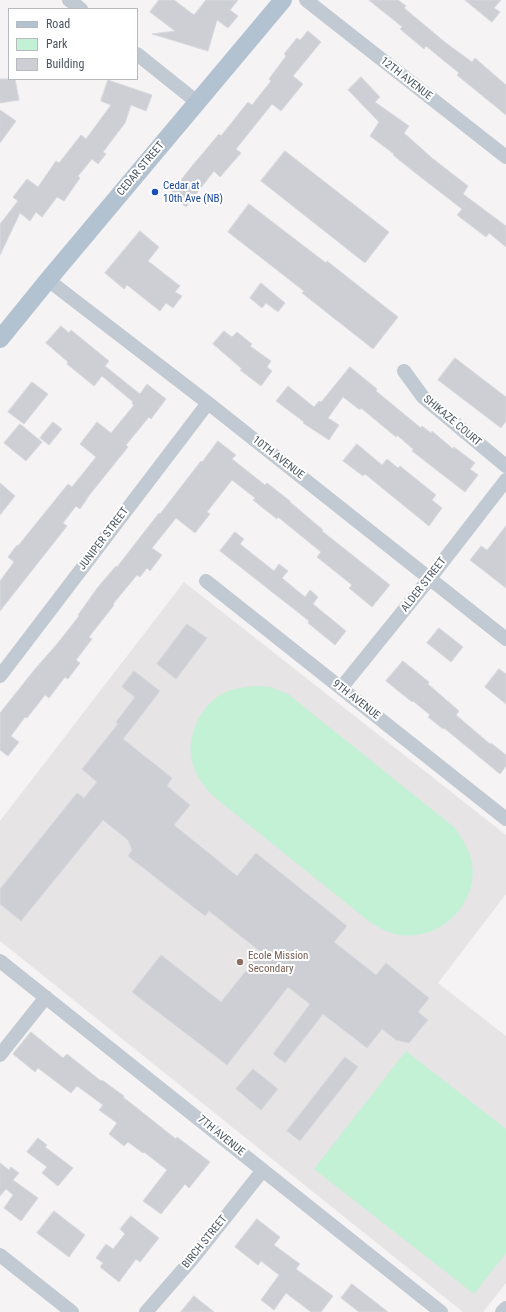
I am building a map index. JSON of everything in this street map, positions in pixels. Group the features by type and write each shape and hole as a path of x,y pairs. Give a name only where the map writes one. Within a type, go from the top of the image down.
{"main road":[{"name":"CEDAR STREET","path":"0,339 282,0"}],"street":[{"path":"70,0 80,8"},
{"name":"12TH AVENUE","path":"306,0 506,157"},
{"path":"138,55 197,102"},
{"name":"10TH AVENUE","path":"48,280 208,403 506,639"},
{"name":"SHIKAZE COURT","path":"404,371 423,397 506,466"},
{"name":"JUNIPER STREET","path":"0,676 208,403"},
{"name":"ALDER STREET","path":"341,688 430,578 506,480"},
{"name":"9TH AVENUE","path":"206,581 506,819"},
{"name":"7TH AVENUE","path":"0,961 441,1312"},
{"path":"0,1055 46,997"},
{"name":"BIRCH STREET","path":"146,1312 194,1257 263,1170"},
{"path":"0,1255 72,1312"},
{"path":"502,1312 506,1308"}],"shaded area":[{"name":"Ecole Mission Secondary","path":"184,582 506,835 506,894 438,983 506,1036 506,1283 483,1312 463,1312 0,941 0,821"}],"green space":[{"path":"255,686 270,687 288,694 455,828 470,855 472,864 472,879 469,893 462,906 453,917 441,926 428,932 414,935 399,935 371,923 209,792 196,773 192,762 191,746 195,727 205,709 219,695 231,690"},
{"path":"406,1051 506,1129 506,1253 474,1294 314,1169"}],"building":[{"path":"159,0 174,0 194,15 206,0 238,0 230,10 238,16 228,28 217,20 208,51 152,34 175,31 150,12"},
{"path":"369,0 398,0 406,6 404,8 446,43 472,62 475,58 506,85 506,115 457,75 459,73 426,46 424,49 400,29 402,27"},
{"path":"465,0 501,0 494,8 500,12 492,22"},
{"path":"308,31 321,42 293,76 303,84 281,111 272,104 236,149 241,153 220,177 214,171 186,207 170,194 219,134 221,136 248,102 252,105 271,81 269,79 286,56 284,54 297,38 300,40"},
{"path":"361,77 380,97 375,102 409,126 404,133 432,158 468,186 463,194 506,226 506,247 489,233 486,237 457,215 462,209 370,136 379,122 348,90"},
{"path":"0,79 15,80 19,100 0,103"},
{"path":"108,80 152,95 146,111 131,105 125,123 103,152 106,154 98,164 92,159 78,176 80,178 64,201 57,197 42,217 36,212 30,221 20,213 0,255 0,224 18,201 13,197 27,179 38,187 56,161 59,163 81,135 86,139 111,105 101,101"},
{"path":"0,110 16,121 0,143"},
{"path":"285,151 389,232 365,263 261,181"},
{"path":"249,204 326,263 327,261 398,317 373,349 302,293 304,291 228,232"},
{"path":"140,231 159,247 148,261 180,286 175,292 182,296 173,308 166,303 160,311 127,285 124,289 105,273"},
{"path":"261,283 285,303 278,312 266,303 262,308 250,298"},
{"path":"61,326 69,333 71,330 109,361 105,366 140,394 147,384 166,399 151,419 149,417 126,445 128,447 80,509 76,506 63,523 67,526 0,611 0,581 14,562 8,557 68,484 72,487 96,457 80,444 97,422 111,433 134,405 132,404 133,402 102,376 94,386 67,364 68,362 46,343"},
{"path":"224,331 232,337 237,332 252,344 250,346 271,361 267,367 272,371 261,386 240,370 242,369 213,344"},
{"path":"455,358 506,397 506,421 501,428 438,380"},
{"path":"350,367 377,389 376,391 421,428 422,426 431,433 432,431 453,449 454,447 475,463 470,469 478,475 465,492 412,451 413,449 397,435 396,437 361,408 360,410 343,397 328,418 339,425 329,440 303,423 304,422 276,401 288,386 314,407 319,401 321,402"},
{"path":"32,382 48,394 24,424 8,412"},
{"path":"53,422 62,429 49,445 40,438"},
{"path":"20,424 42,442 26,461 4,443"},
{"path":"218,441 236,455 232,459 265,485 267,483 290,501 323,530 322,531 390,585 372,607 349,588 352,585 317,557 321,552 278,517 277,519 253,500 255,498 232,480 207,512 210,514 195,533 176,518 152,548 162,555 150,571 147,568 140,577 137,575 113,604 114,605 89,637 92,639 76,660 80,663 68,679 65,677 49,698 45,695 27,718 25,717 11,736 19,742 8,756 0,750 0,713 79,616 78,615 98,587 116,566 117,567"},
{"path":"357,444 382,465 387,459 398,468 400,466 436,495 432,500 442,508 429,526 365,474 363,476 343,461"},
{"path":"0,483 15,496 0,515"},
{"path":"506,526 506,588 470,560 481,546 487,550"},
{"path":"235,532 244,539 240,544 274,571 279,564 288,571 282,578 305,597 310,590 318,597 313,604 346,631 335,645 308,623 309,621 220,551"},
{"path":"187,624 207,638 176,679 157,664"},
{"path":"439,628 463,647 451,662 427,643"},
{"path":"403,661 429,682 428,684 459,711 456,715 490,744 491,743 506,755 506,766 500,774 444,728 443,729 428,717 430,715 413,701 412,702 386,681"},
{"path":"499,669 506,674 506,704 485,687"},
{"path":"134,671 160,691 123,739 172,778 167,786 190,805 174,825 237,876 256,853 347,926 334,942 376,975 386,963 429,998 418,1012 428,1020 409,1043 396,1040 382,1029 367,1048 323,1014 285,1063 273,1054 310,1004 288,987 227,1065 132,992 161,955 221,1002 261,952 209,911 205,916 128,856 132,850 128,840 103,820 21,921 0,904 0,889 77,793 84,798 97,782 82,769 118,724 116,722 135,697 122,687"},
{"path":"31,1032 63,1058 67,1054 101,1081 102,1080 124,1096 123,1097 176,1139 177,1137 210,1162 189,1188 185,1184 161,1214 143,1201 167,1170 144,1152 143,1153 128,1142 124,1146 109,1134 117,1123 99,1110 103,1105 77,1086 71,1093 38,1068 35,1072 13,1054"},
{"path":"345,1057 358,1067 300,1141 287,1131"},
{"path":"253,1069 278,1089 261,1110 236,1089"},
{"path":"38,1138 47,1145 45,1147 73,1168 58,1186 42,1173 47,1167 27,1152"},
{"path":"0,1163 9,1170 11,1167 19,1173 13,1180 38,1198 21,1221 4,1208 13,1195 6,1189 0,1196"},
{"path":"54,1211 85,1235 69,1257 37,1233"},
{"path":"131,1216 159,1238 140,1262 136,1259 119,1282 100,1267 103,1263 96,1258 106,1244 113,1249 125,1234 120,1229"},
{"path":"257,1219 280,1237 274,1245 300,1264 296,1269 333,1296 321,1312 311,1312 286,1293 274,1310 261,1300 279,1275 261,1261 258,1265 235,1247"},
{"path":"352,1284 388,1312 359,1312 341,1298"},
{"path":"194,1296 214,1312 181,1312"}],"place":[{"name":"Cedar at 10th Ave (NB)","path":"155,192"},
{"name":"Ecole Mission Secondary","path":"240,962"}]}
